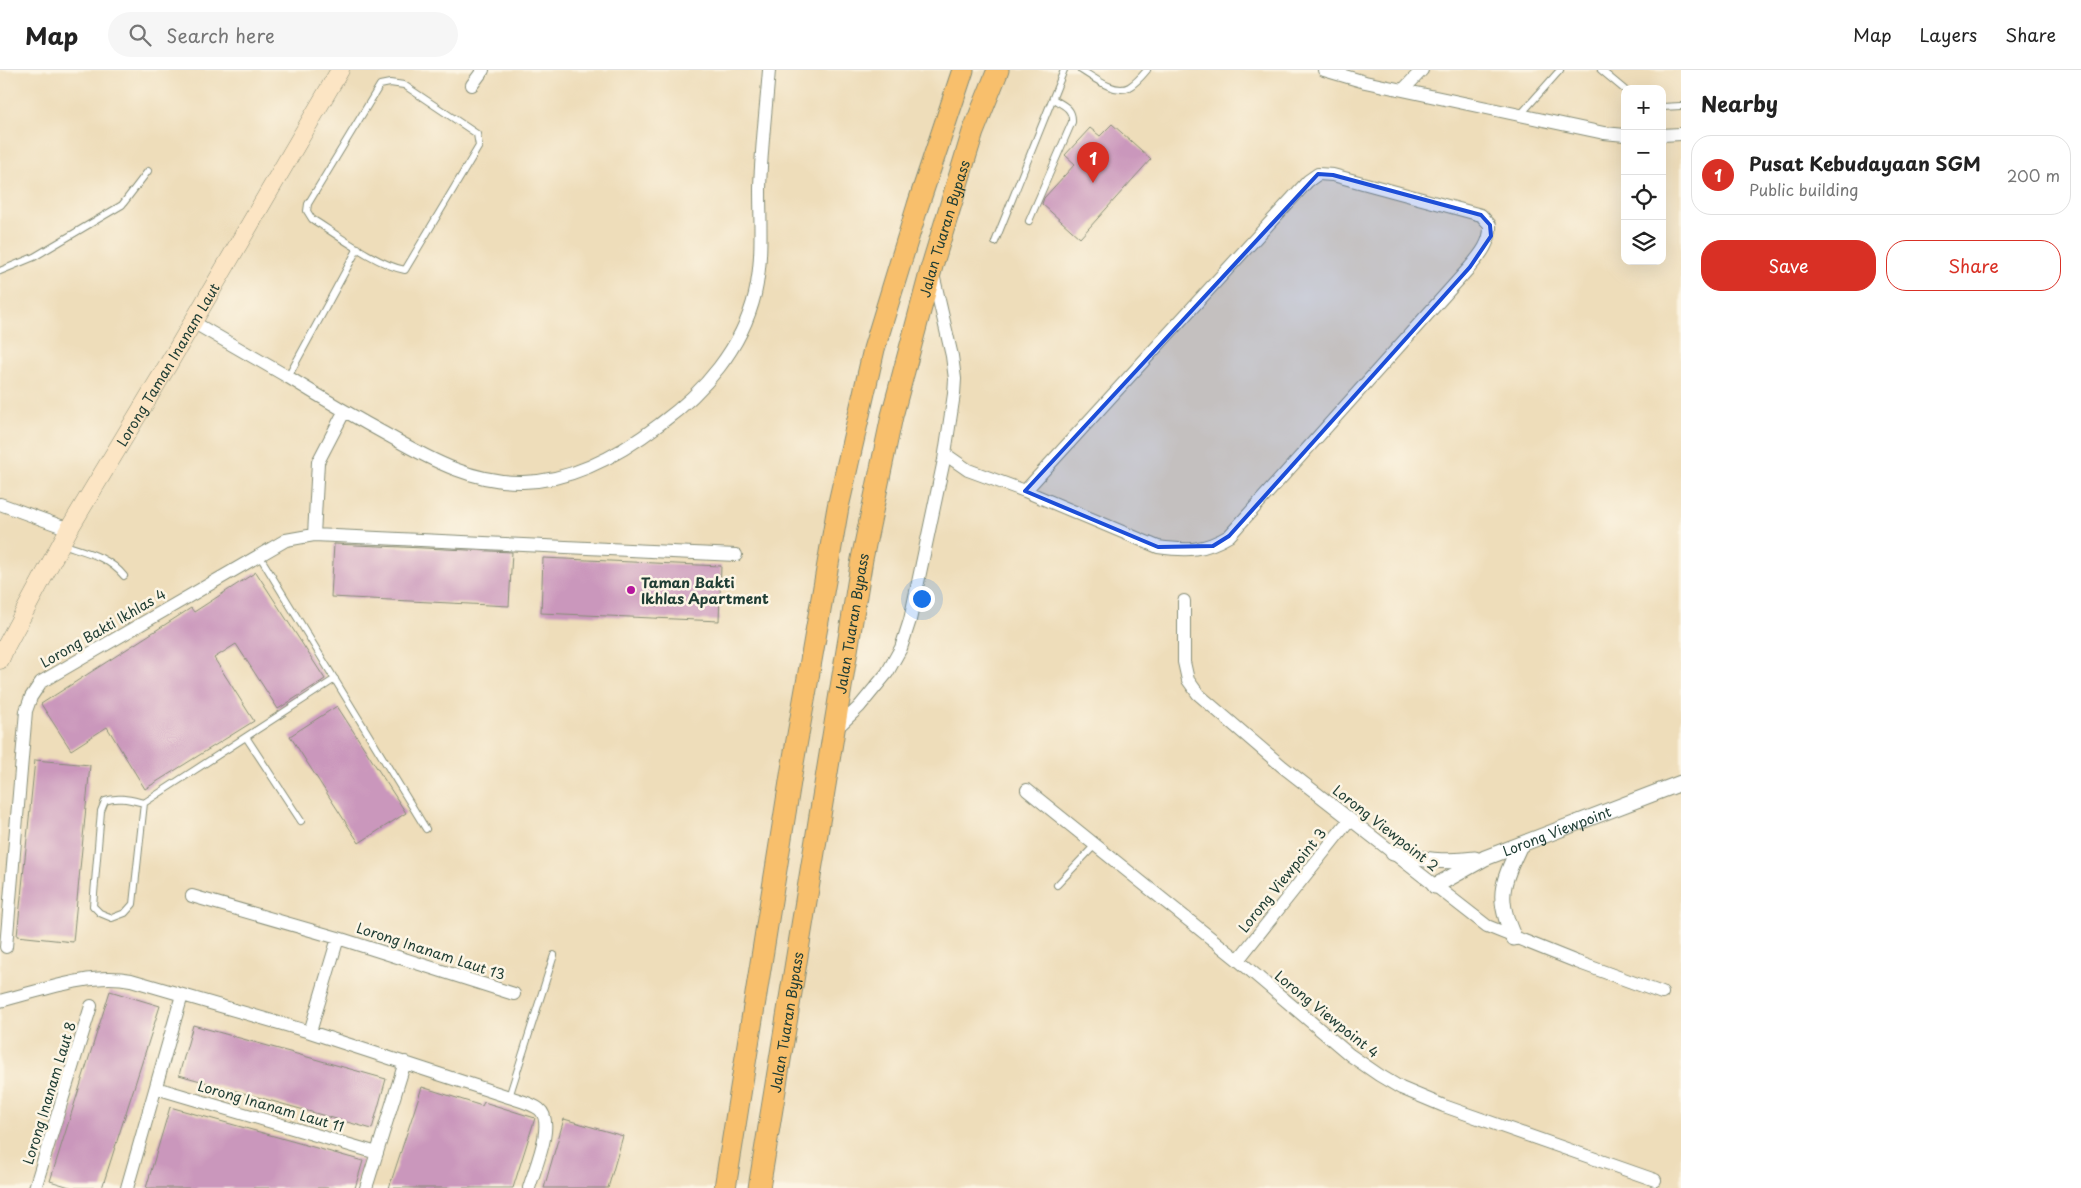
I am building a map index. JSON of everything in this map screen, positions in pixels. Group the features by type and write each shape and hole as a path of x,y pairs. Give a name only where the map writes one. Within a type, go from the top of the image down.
{"highway":[{"path":"725,1188 796,744 838,507 874,349 918,205 963,70"},
{"name":"Jalan Tuaran Bypass","path":"759,1188 862,558 892,416 932,266 973,132 998,70"}],"main road":[{"name":"Lorong Taman Inanam Laut","path":"0,660 65,536 340,70"}],"street":[{"path":"472,85 483,70"},
{"path":"193,322 344,412 435,462 463,473 495,480 523,482 572,474 602,461 646,435 678,412 704,388 724,362 743,327 754,296 760,265 761,161 769,70"},
{"path":"1324,70 1365,82 1604,133 1621,135"},
{"path":"1403,90 1422,70"},
{"path":"1666,135 1681,134"},
{"path":"944,454 968,470 1026,491 1158,547 1178,550 1213,546 1229,536 1470,267 1482,253 1491,236 1490,225 1481,215 1333,175 1318,174 1308,181 1026,491"},
{"path":"833,732 859,707 887,673 901,648 910,620 944,454 955,379 952,356 932,266"},
{"path":"314,536 318,462 344,412"},
{"path":"940,474 968,470"},
{"path":"0,504 65,536"},
{"name":"Lorong Bakti Ikhlas 4","path":"6,947 26,711 30,696 41,682 286,540 299,536 314,536 736,556"},
{"name":"Lorong Viewpoint 2","path":"1184,601 1184,662 1188,680 1198,694 1282,767 1486,926 1662,993"},
{"name":"Lorong Viewpoint","path":"1435,886 1485,858 1681,784"},
{"name":"Lorong Viewpoint 4","path":"1027,790 1238,960 1350,1055 1401,1088 1444,1106 1655,1180"},
{"name":"Lorong Viewpoint 3","path":"1238,960 1350,819"},
{"path":"1514,938 1503,908 1503,886 1520,846"},
{"path":"1393,853 1438,862 1485,858"},
{"name":"Lorong Inanam Laut 13","path":"192,896 338,938 514,994"},
{"name":"Lorong Inanam Laut 13","path":"310,1032 338,938"},
{"path":"0,1001 104,977 131,980 310,1032 509,1097 538,1108 544,1115 546,1123 546,1133 529,1188"},
{"path":"128,1188 182,995"},
{"name":"Lorong Inanam Laut 8","path":"35,1188 91,1006"},
{"path":"366,1188 405,1062"},
{"name":"Lorong Inanam Laut 11","path":"156,1088 377,1153"}],"lane":[{"path":"995,242 1064,70"},
{"path":"1081,70 1109,86 1119,89 1128,88 1147,70"},
{"path":"1521,114 1560,70"},
{"path":"1601,70 1621,87"},
{"path":"390,83 404,85 477,134 479,146 405,270 394,268 358,248 312,219 307,211 308,204 380,85 390,83"},
{"path":"1029,221 1072,122 1072,114 1069,109 1053,99"},
{"path":"1666,107 1681,106"},
{"path":"0,270 34,257 122,205 148,171"},
{"path":"288,377 358,248"},
{"path":"65,536 115,565 124,576"},
{"path":"259,555 426,829"},
{"path":"144,803 133,904 125,913 112,918 100,912 94,906 101,811 105,801 129,799 144,803 335,679"},
{"path":"246,737 300,821"},
{"path":"1057,885 1095,845"},
{"path":"509,1097 554,955"}],"highlighted area":[{"path":"1318,174 1333,175 1481,215 1490,225 1491,236 1470,267 1229,536 1213,546 1158,547 1025,491"}],"building":[{"path":"1112,124 1151,159 1080,238 1042,204 1044,198 1075,164 1065,155 1090,128 1100,136"},
{"path":"334,544 512,552 509,606 331,597"},
{"name":"Taman Bakti Ikhlas Apartment","path":"543,558 721,566 719,621 541,613"},
{"path":"256,572 325,679 278,709 236,644 214,658 254,721 145,789 107,727 71,750 41,704 191,608 194,612"},
{"path":"337,706 406,813 359,843 290,736"},
{"path":"35,760 90,765 73,942 17,936"},
{"path":"110,991 160,1006 102,1188 73,1188 50,1181"},
{"path":"193,1025 386,1079 372,1129 179,1075"},
{"path":"422,1087 482,1106 484,1102 535,1118 513,1188 389,1188"},
{"path":"170,1107 363,1161 355,1188 146,1188"},
{"path":"564,1119 623,1136 608,1188 544,1188"}],"place":[{"name":"Pusat Kebudayaan SGM","path":"1093,183"},
{"name":"Taman Bakti Ikhlas Apartment","path":"631,590"}]}
